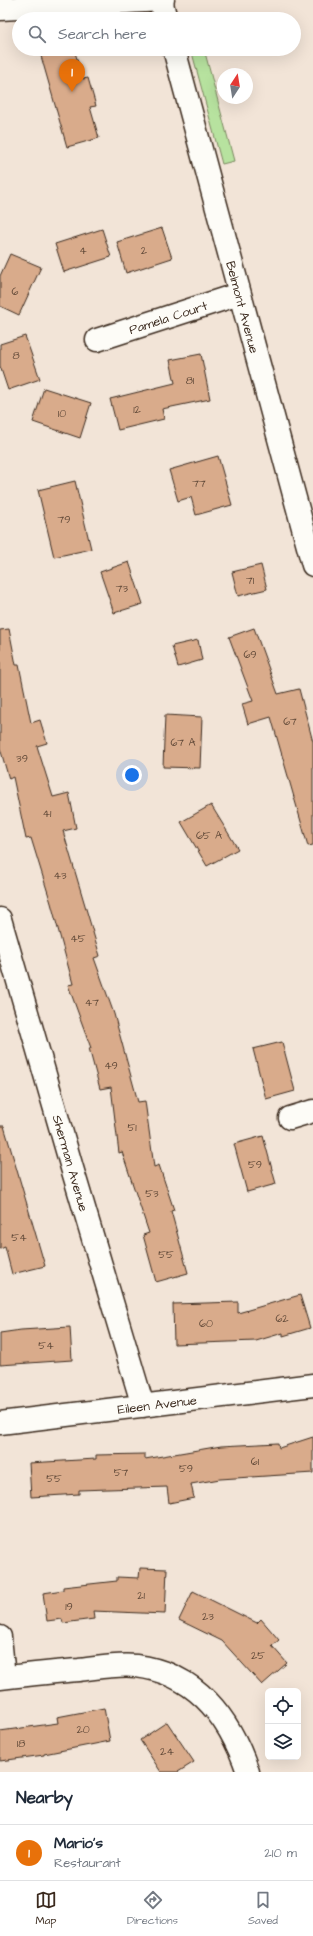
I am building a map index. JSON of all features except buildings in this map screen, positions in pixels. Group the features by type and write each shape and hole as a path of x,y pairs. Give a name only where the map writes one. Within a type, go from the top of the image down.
{"street":[{"path":"0,9 162,0 165,12"},
{"name":"Belmont Avenue","path":"176,56 239,294 306,513 313,565"},
{"name":"Pamela Court","path":"97,340 239,294"},
{"name":"Sherman Avenue","path":"0,919 143,1406"},
{"path":"290,1118 313,1111"},
{"name":"Eileen Avenue","path":"0,1423 313,1385"},
{"path":"0,1637 2,1678 116,1666 136,1666 164,1672 190,1685 208,1700 233,1734 248,1772"}],"green space":[{"path":"193,56 206,56 217,98 217,104 219,104 234,161 222,164"}],"place":[{"name":"Mario's","path":"72,92"}]}
